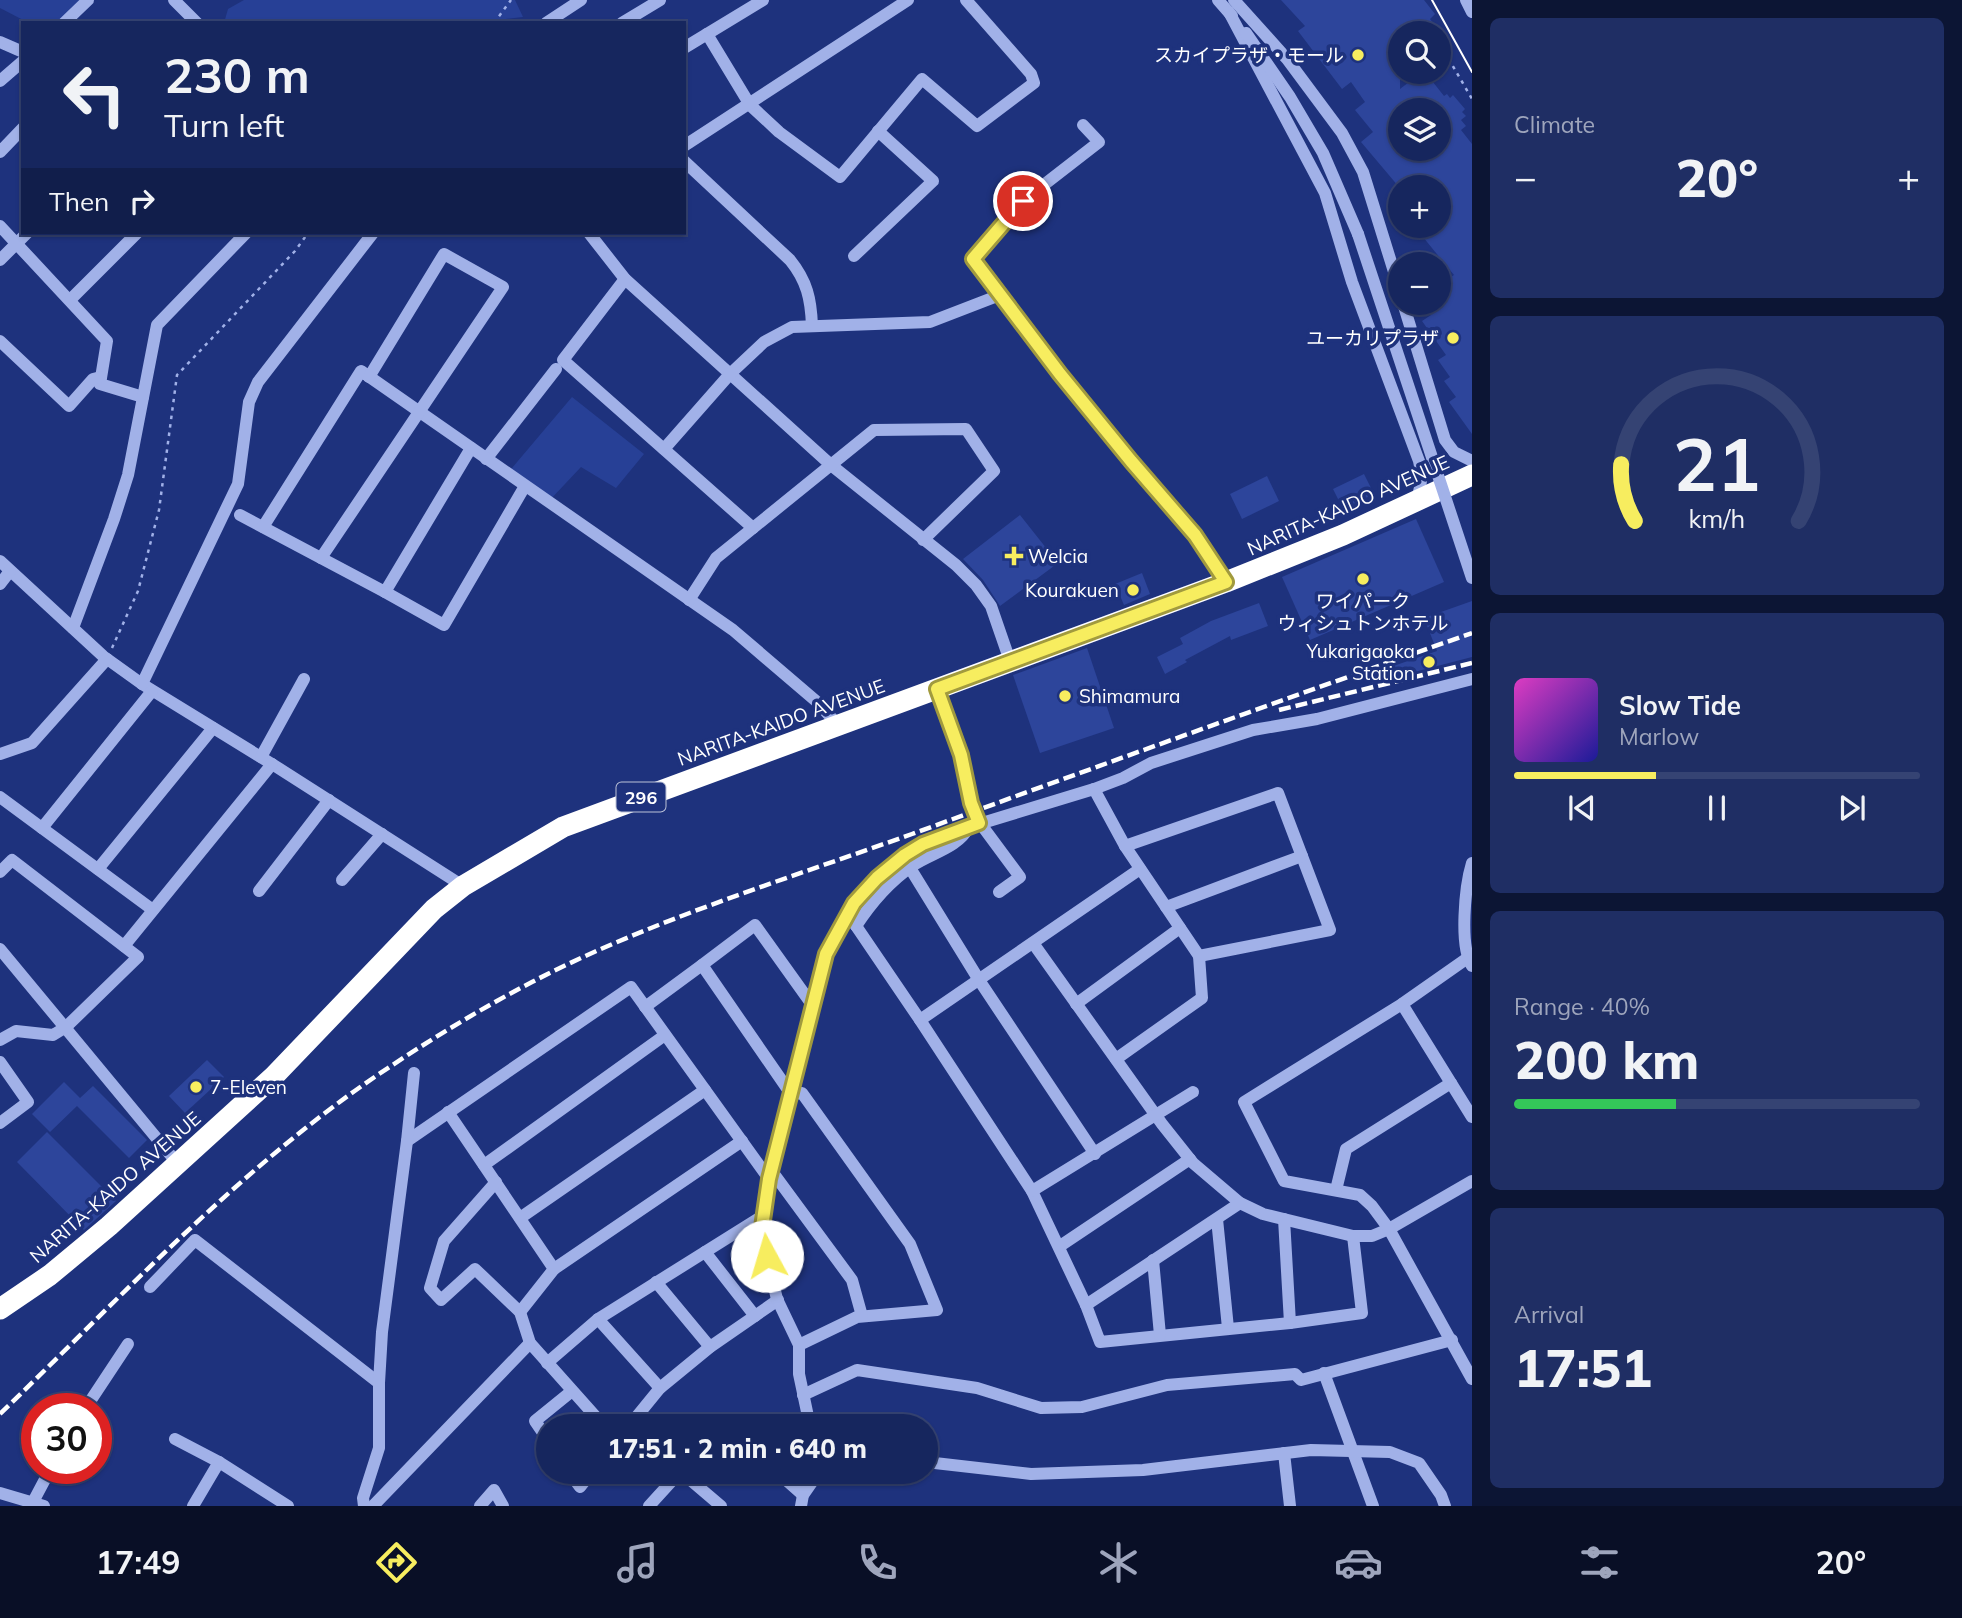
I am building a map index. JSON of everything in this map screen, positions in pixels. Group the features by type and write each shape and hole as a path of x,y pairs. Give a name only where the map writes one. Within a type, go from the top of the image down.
{"highway":[{"name":"NARITA-KAIDO AVENUE","path":"0,1309 50,1275 275,1076 434,909 463,886 563,827 1226,582 1343,535 1472,475"}],"street":[{"path":"66,21 88,0"},
{"path":"174,0 195,21"},
{"path":"549,21 581,0"},
{"path":"625,21 660,0"},
{"path":"686,47 763,0"},
{"path":"686,145 908,0"},
{"path":"707,34 750,104 779,132 840,177 922,79 977,126 1034,83 1031,74 966,0"},
{"path":"1218,0 1231,6 1287,59 1342,133 1363,172 1388,252"},
{"path":"1466,0 1472,12"},
{"path":"1231,6 1323,153 1358,234 1472,578"},
{"path":"1231,6 1325,193 1352,282 1419,461 1422,472 1420,491 1415,502"},
{"path":"0,42 21,51"},
{"path":"0,82 21,63"},
{"path":"1083,125 1099,142 1023,201 973,259 1123,452 1195,535 1226,582"},
{"path":"0,152 21,130"},
{"path":"854,256 933,181 878,131"},
{"path":"686,163 790,260 800,273 811,301 812,326"},
{"path":"0,226 71,299 107,341 100,384 143,397"},
{"path":"0,260 25,235"},
{"path":"71,299 135,235"},
{"path":"73,628 128,475 157,326 244,235"},
{"path":"42,828 147,687 238,484 249,402 258,382 371,235"},
{"path":"590,235 625,279 831,465 956,565 976,585 991,606 1010,661"},
{"path":"321,558 503,287 444,254 369,377"},
{"path":"625,279 563,360 753,528"},
{"path":"664,449 730,374 764,342 792,327 930,322 1000,295"},
{"path":"1408,315 1445,440 1454,452 1472,461"},
{"path":"0,341 69,406 93,379 101,377"},
{"path":"486,459 555,369"},
{"path":"263,527 361,371 743,639 816,701 838,725"},
{"path":"690,600 716,558 874,430 966,429 994,471 923,540"},
{"path":"385,592 471,448"},
{"path":"240,515 444,625 525,486"},
{"path":"0,561 107,659 147,687 463,886"},
{"path":"0,584 10,571"},
{"path":"0,754 32,743 107,659"},
{"path":"124,946 266,761 304,679"},
{"path":"807,1414 799,1374 799,1345 778,1300 761,1234 770,1175 826,954 854,903 877,878 905,855 923,844 974,825 1094,789 1123,778 1152,762 1253,730 1317,719 1472,680"},
{"path":"937,689 961,755 974,825 1020,877 999,892"},
{"path":"97,869 213,728"},
{"path":"1094,789 1125,846 1199,956 1202,999 1116,1059"},
{"path":"1125,846 1278,793 1330,930 1199,956"},
{"path":"0,797 153,910"},
{"path":"259,891 329,800"},
{"path":"856,926 886,888 910,868 963,839 974,825"},
{"path":"342,880 382,834"},
{"path":"1166,907 1302,856"},
{"path":"0,872 12,860 138,957 66,1027 53,1035 16,1031 0,1040"},
{"path":"1472,863 1466,882 1470,960 1244,1102 1284,1181 1360,1195 1372,1206 1389,1229 1472,1379"},
{"path":"910,868 979,980 1095,1154"},
{"path":"920,1020 1140,869"},
{"path":"848,914 1032,1191 1060,1246 1100,1342 1362,1313 1353,1236"},
{"path":"645,1007 755,925 813,1006"},
{"path":"1076,1004 1180,928"},
{"path":"1033,943 1190,1159 1240,1203 1263,1214 1353,1236 1372,1236 1472,1181"},
{"path":"0,949 178,1164"},
{"path":"702,965 790,1094"},
{"path":"407,1141 631,987 741,1141 852,1280 862,1316"},
{"path":"1402,1004 1472,1117"},
{"path":"484,1165 665,1035"},
{"path":"0,1062 28,1102 0,1124"},
{"path":"364,1506 363,1498 379,1448 382,1332 414,1073"},
{"path":"1336,1191 1346,1149 1451,1083"},
{"path":"520,1218 705,1090"},
{"path":"1032,1191 1193,1092"},
{"path":"790,1094 802,1093 910,1244 937,1310 857,1317 799,1345"},
{"path":"448,1112 554,1269"},
{"path":"520,1312 554,1269 741,1141"},
{"path":"1060,1246 1190,1159"},
{"path":"496,1182 444,1241 430,1288 441,1300 475,1269 520,1312 530,1343 593,1414"},
{"path":"1086,1305 1240,1203"},
{"path":"547,1363 598,1319 764,1215"},
{"path":"1217,1219 1228,1328"},
{"path":"1284,1219 1290,1323"},
{"path":"150,1287 195,1240 379,1383"},
{"path":"705,1252 755,1316"},
{"path":"1153,1261 1160,1335"},
{"path":"656,1282 710,1347"},
{"path":"639,1414 660,1388 710,1347 778,1300"},
{"path":"598,1319 660,1388"},
{"path":"803,1395 857,1370 977,1388 1041,1408 1082,1407 1167,1385 1295,1374 1301,1380 1452,1340"},
{"path":"373,1506 530,1343"},
{"path":"96,1393 128,1344"},
{"path":"1324,1373 1373,1506"},
{"path":"544,1414 572,1391"},
{"path":"175,1439 219,1462 288,1506"},
{"path":"938,1463 1031,1474 1143,1470 1311,1450 1390,1452 1419,1463 1441,1494 1445,1506"},
{"path":"1284,1453 1290,1506"},
{"path":"193,1506 219,1462"},
{"path":"0,1493 39,1504 46,1484"},
{"path":"649,1506 669,1484"},
{"path":"695,1484 722,1506"},
{"path":"786,1484 800,1502"},
{"path":"787,1506 800,1502 811,1484"},
{"path":"480,1506 494,1490 503,1506"}],"path":[{"path":"495,21 511,0"},
{"path":"1451,63 1472,99"},
{"path":"107,659 138,591 159,510 177,375 295,251 307,235"}],"shaded area":[{"path":"0,0 82,0 60,21 25,21 0,8"},
{"path":"244,0 515,0 523,17 495,21 225,21 228,9"},
{"path":"572,397 644,454 616,488 581,467 548,502 507,474"}],"building":[{"path":"1281,0 1424,0 1435,14 1430,19 1432,21 1388,21 1388,84 1400,84 1400,89 1406,84 1434,84 1444,96 1447,94 1450,98 1453,95 1465,109 1462,112 1466,116 1461,120 1466,126 1461,130 1472,144 1472,434 1449,402 1456,397 1444,381 1450,377 1438,360 1446,355 1422,321 1431,315 1451,315 1451,277 1454,275 1451,271 1451,252 1435,252 1424,238 1451,238 1451,175 1389,175 1361,142 1373,132 1355,110 1365,102 1351,82 1342,89 1298,31 1305,26"},
{"path":"1364,474 1374,494 1343,509 1333,489"},
{"path":"1267,476 1279,501 1242,519 1230,494"},
{"path":"1020,515 1058,563 1000,606 983,580 963,559"},
{"name":"ワイパーク ウィシュトンホテル","path":"1416,519 1444,582 1310,640 1282,577"},
{"path":"1142,573 1150,594 1124,605 1115,584"},
{"path":"1472,601 1472,657 1372,683 1370,674 1437,651 1424,618"},
{"path":"1259,603 1268,626 1231,640 1230,636 1165,674 1157,657 1183,644 1180,638 1211,621"},
{"path":"1087,648 1114,728 1040,753 1013,675"},
{"name":"7-Eleven","path":"207,1060 224,1077 185,1113 169,1096"},
{"path":"64,1082 80,1098 93,1086 147,1140 129,1158 77,1106 50,1132 32,1114"},
{"path":"47,1132 116,1201 84,1230 17,1162"}],"tram line":[{"path":"1432,0 1472,72"}],"railway":[{"path":"0,1414 183,1235 278,1151 379,1074 474,1014 532,982 623,939 719,902 1472,633"},
{"path":"1279,710 1472,663"}],"place":[{"name":"スカイプラザ・モール","path":"1358,55"},
{"name":"ユーカリプラザ","path":"1453,338"},
{"name":"Welcia","path":"1014,556"},
{"name":"ワイパーク ウィシュトンホテル","path":"1363,579"},
{"name":"Kourakuen","path":"1133,590"},
{"name":"Yukarigaoka Station","path":"1429,662"},
{"name":"Shimamura","path":"1065,696"},
{"name":"7-Eleven","path":"196,1087"}],"route":[{"path":"767,1256 761,1234 769,1179 826,954 854,903 877,878 923,844 979,823 971,803 961,755 937,689 1226,582 1195,535 1060,374 973,259 1023,201"}]}
